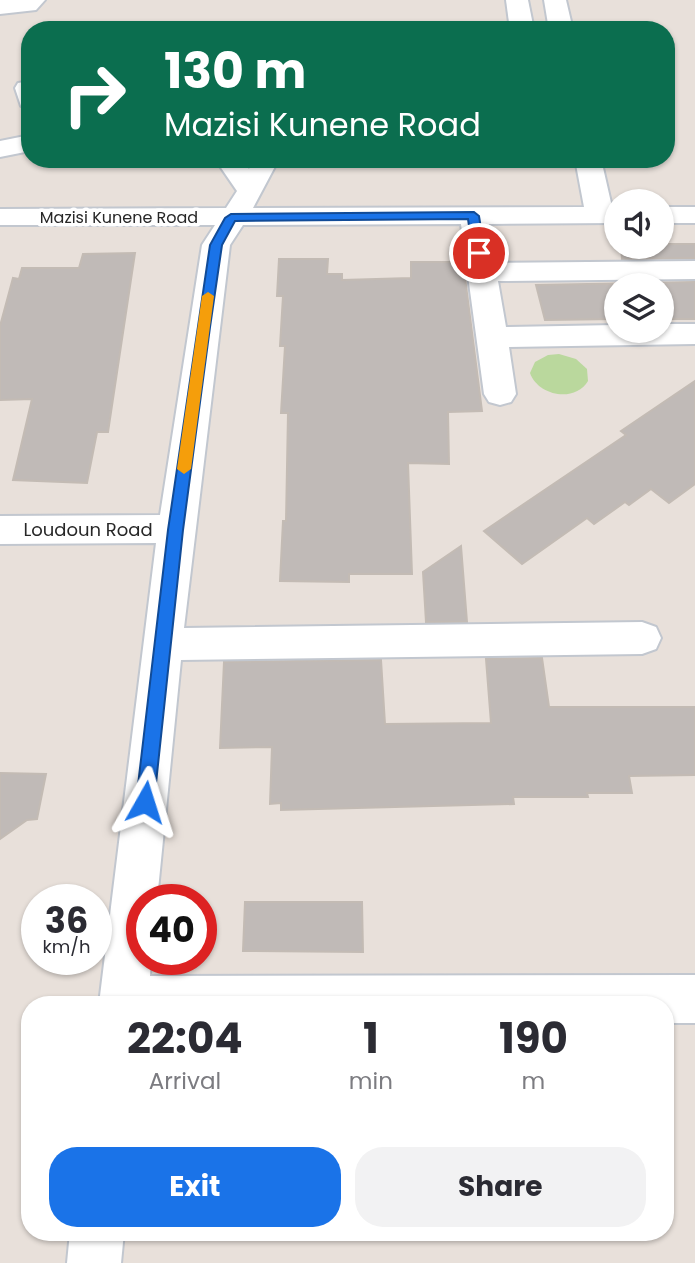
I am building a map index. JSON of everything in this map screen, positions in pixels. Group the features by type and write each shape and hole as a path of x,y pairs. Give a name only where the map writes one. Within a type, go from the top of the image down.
{"street":[{"path":"0,8 27,5 34,0"},
{"path":"517,0 520,21"},
{"path":"555,0 559,21"},
{"path":"0,149 21,145"},
{"path":"231,168 241,204"},
{"path":"124,996 176,530 216,245 262,168"},
{"path":"591,168 604,204"},
{"name":"Mazisi Kunene Road","path":"0,217 241,204 474,216 604,215"},
{"path":"674,215 695,215"},
{"path":"474,216 500,394"},
{"path":"482,272 695,270"},
{"path":"492,337 695,334"},
{"name":"Loudoun Road","path":"0,530 176,530"},
{"path":"162,644 642,638"},
{"path":"674,999 695,999"},
{"path":"94,1263 96,1241"}],"green space":[{"path":"559,354 576,359 587,369 588,381 575,392 557,394 548,391 534,381 530,373 535,362 548,355"}],"building":[{"path":"674,244 695,244 695,258 674,258"},
{"path":"135,253 108,432 97,432 87,483 13,480 32,399 0,400 0,326 13,278 19,279 22,268 79,268 83,254"},
{"path":"279,259 328,259 327,274 342,274 342,280 411,278 411,262 463,262 482,411 448,412 449,464 408,463 412,574 349,574 349,582 280,581 283,521 286,521 288,413 281,413 285,346 280,346 283,296 277,296"},
{"path":"674,282 695,282 695,319 674,319"},
{"path":"604,284 604,319 545,320 536,285"},
{"path":"695,381 695,484 669,503 651,489 629,505 625,502 594,524 587,518 522,564 484,531 626,435 621,431"},
{"path":"461,546 467,622 426,622 423,572"},
{"path":"542,658 549,707 695,707 695,775 629,776 632,793 587,793 588,797 513,797 514,804 281,810 281,803 270,804 272,747 220,748 224,662 381,660 385,724 491,723 486,659"},
{"path":"0,773 46,774 37,819 27,820 0,839"},
{"path":"245,902 362,902 363,952 243,951"}],"slow traffic":[{"path":"184,469 208,296"}],"route":[{"path":"145,802 176,530 203,327 216,245 231,218 474,216 479,253"}]}
